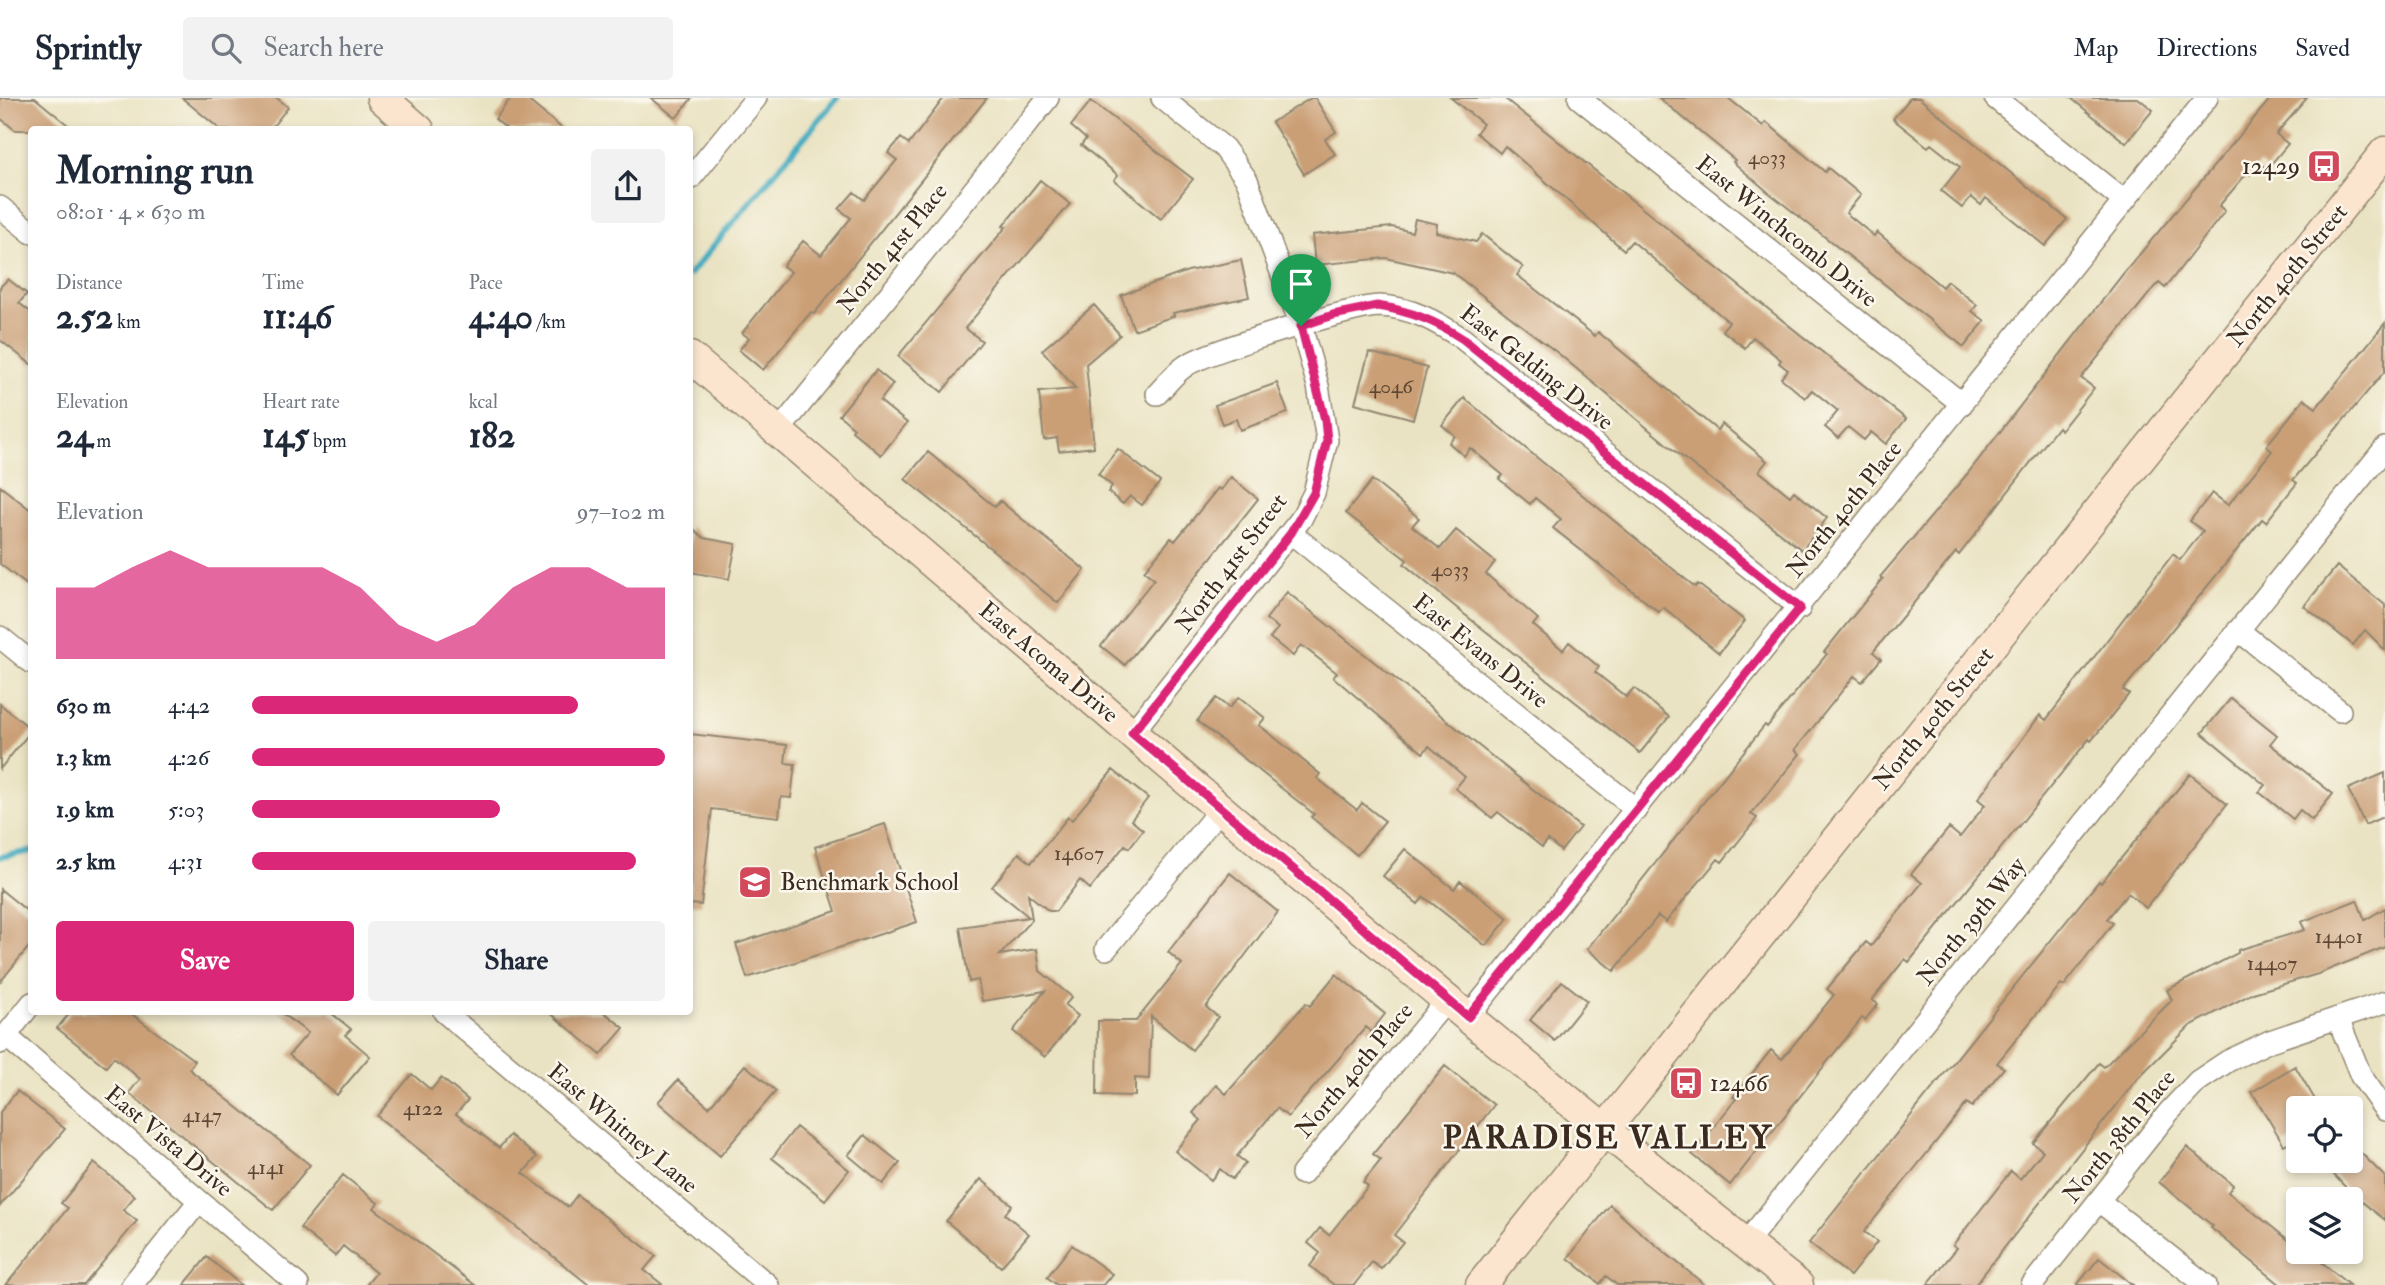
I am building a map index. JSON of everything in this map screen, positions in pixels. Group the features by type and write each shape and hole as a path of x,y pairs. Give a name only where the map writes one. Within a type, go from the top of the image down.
{"street":[{"path":"382,98 414,126"},
{"path":"693,175 756,98"},
{"name":"North 41st Place","path":"778,432 1048,98"},
{"path":"1162,98 1224,148 1247,180 1301,326"},
{"name":"East Winchcomb Drive","path":"1579,98 1962,404"},
{"path":"1995,98 2124,201"},
{"name":"North 40th Place","path":"1302,1174 1637,810 2207,98"},
{"name":"North 40th Street","path":"1481,1285 2385,152"},
{"path":"0,207 28,230"},
{"name":"East Gelding Drive","path":"1157,394 1185,365 1333,315 1377,306 1407,311 1434,320 1463,339 1800,608"},
{"name":"North 41st Street","path":"1132,733 1291,533 1314,493 1327,440 1318,386 1301,326"},
{"name":"East Acoma Drive","path":"693,360 1457,1008 1603,1130 1798,1285"},
{"name":"North 39th Way","path":"1745,1244 2385,448"},
{"name":"East Evans Drive","path":"1291,533 1637,810"},
{"path":"2238,630 2340,711"},
{"path":"0,637 28,660"},
{"path":"1106,949 1221,808"},
{"name":"North 38th Place","path":"2032,1285 2168,1113 2199,1081 2228,1061 2270,1041 2385,1002"},
{"path":"3,1040 28,1008"},
{"name":"East Whitney Lane","path":"448,1015 768,1285"},
{"path":"2338,1019 2361,1076 2385,1110"},
{"name":"East Vista Drive","path":"3,1040 298,1285"},
{"path":"132,1285 199,1201"},
{"path":"2099,1201 2206,1285"}],"building":[{"path":"0,98 35,98 69,126 28,126 28,130 15,130 0,118"},
{"path":"182,98 277,98 288,107 273,126 216,126"},
{"path":"511,98 525,98 559,126 503,126 495,119"},
{"path":"651,98 692,98 676,118"},
{"path":"944,98 987,98 814,314 811,312 763,370 739,350 749,338 742,333 791,272 783,266 803,241 821,255 851,218 839,209 854,192 864,200 897,160 888,153 901,138 909,144"},
{"path":"1315,98 1336,132 1325,139 1335,154 1304,174 1272,122"},
{"path":"1451,98 1504,98 1906,419 1886,444 1871,432 1864,440 1848,427 1838,438 1825,427 1838,411 1812,390 1805,398 1781,378 1788,370 1779,363 1781,360 1753,337 1745,348 1722,330 1729,322 1632,241 1624,250 1505,146 1500,153 1476,133 1483,124"},
{"path":"1659,98 1728,98 1763,126 1766,122 1825,172 1828,168 1861,195 1846,213 1874,236 1877,232 1942,287 1947,281 1977,305 1972,311 1985,321 1964,347 1768,192 1733,162 1735,160"},
{"path":"1910,98 1919,98 2067,219 2045,246 1986,198 1981,205 1971,197 1962,208 1941,191 1960,167 1931,144 1928,147 1893,119"},
{"path":"2071,98 2138,98 2153,110 2126,143"},
{"path":"2271,98 2307,98 2276,134 2288,144 2267,169 2259,163 2250,175 2247,173 2219,206 2225,211 2165,288 2159,283 2081,378 2094,388 2061,430 2058,427 1959,555 1956,552 1873,652 1881,659 1862,682 1854,676 1795,750 1800,754 1751,814 1757,818 1722,862 1718,859 1666,922 1658,916 1614,971 1587,949 1765,725 1767,727 1827,654 1824,652 1883,579 1880,577 1968,473 2123,274"},
{"path":"1091,101 1193,179 1161,219 1114,180 1118,175 1081,145 1086,139 1071,126"},
{"path":"1040,180 1070,204 965,328 982,341 942,392 898,356 1006,227 1003,226"},
{"path":"1415,219 1437,224 1436,232 1476,242 1482,234 1523,267 1517,275 1595,336 1598,332 1717,430 1722,424 1767,461 1759,471 1790,496 1794,491 1827,518 1802,550 1677,453 1559,354 1453,273 1386,258 1315,265 1312,235 1392,227 1412,232"},
{"path":"1241,260 1249,297 1173,313 1174,316 1134,330 1121,295 1188,271"},
{"path":"8,279 27,294 19,303 28,310 28,362 0,340 0,287"},
{"path":"1094,305 1120,335 1086,364 1094,447 1059,451 1057,438 1044,440 1039,392 1076,389 1042,350"},
{"path":"2385,323 2385,371 2293,480 2297,483 2266,522 2262,519 2123,690 2129,694 2091,741 2089,739 1909,962 1905,959 1872,1000 1878,1004 1865,1020 1862,1018 1730,1185 1692,1154 1736,1099 1733,1097 1771,1050 1782,1059 1834,995 1827,989 1866,942 1871,946 1922,883 1911,874 1949,828 1960,837 1985,805 1978,799 2040,715 2046,720 2173,554 2180,560 2203,531 2190,521 2212,493 2228,505 2272,451 2266,446 2304,399 2316,408"},
{"path":"1369,352 1427,368 1413,419 1355,403"},
{"path":"876,370 893,384 880,401 907,423 881,455 852,431 854,428 839,415"},
{"path":"1277,383 1288,413 1240,430 1236,419 1222,424 1215,405"},
{"path":"1464,398 1695,587 1698,584 1745,621 1719,653 1663,607 1659,612 1553,528 1561,519 1535,498 1530,504 1499,479 1503,475 1470,448 1464,456 1449,443 1455,436 1442,425"},
{"path":"1118,449 1160,482 1142,505 1130,496 1123,504 1108,492 1112,486 1098,474"},
{"path":"928,452 995,507 1000,501 1085,570 1058,603 905,479"},
{"path":"1231,477 1258,499 1125,665 1101,646 1154,579 1144,571 1171,538 1175,541 1218,488 1221,490"},
{"path":"1372,480 1419,518 1412,526 1440,549 1456,530 1495,562 1486,574 1538,619 1533,625 1563,650 1569,642 1599,667 1595,672 1626,697 1634,688 1669,717 1640,753 1464,614 1404,564 1407,560 1346,513"},
{"path":"0,486 28,508 28,586 0,564"},
{"path":"693,529 704,538 736,544 729,579 693,573"},
{"path":"2337,566 2385,605 2385,650 2365,630 2353,645 2304,606"},
{"path":"1287,592 1580,827 1561,851 1548,840 1542,847 1498,812 1492,818 1455,788 1465,777 1429,746 1423,753 1333,677 1337,673 1301,645 1293,656 1270,638 1278,628 1266,619"},
{"path":"1239,697 1265,718 1259,725 1320,774 1317,778 1357,810 1362,803 1385,821 1357,855 1311,817 1314,814 1197,721 1216,698 1229,708"},
{"path":"2231,698 2277,735 2270,744 2333,794 2312,820 2300,810 2293,819 2259,792 2265,785 2202,733"},
{"path":"0,704 28,727 28,735 0,769"},
{"path":"693,734 787,745 785,763 795,764 791,798 781,797 779,817 712,809 701,905 693,904"},
{"path":"1113,770 1148,798 1131,820 1143,830 1129,848 1125,845 1090,889 1080,880 1056,911 1049,911 1028,894 1032,919 1000,955 1037,949 1040,971 1072,997 1065,1005 1078,1016 1045,1057 1013,1031 1045,991 982,1001 978,980 969,982 960,927 1029,917 992,887 1019,853 1031,863 1068,817 1072,820"},
{"path":"2385,773 2385,816 2365,825 2348,789"},
{"path":"2190,774 2227,804 2146,908 2128,893 2107,919 2113,923 2064,986 2061,984 1997,1063 2004,1068 1972,1107 1967,1103 1864,1232 1877,1242 1850,1276 1809,1243 2060,929"},
{"path":"885,824 917,922 747,978 736,944 836,911 815,847"},
{"path":"1405,849 1454,889 1460,881 1508,918 1486,946 1424,897 1418,904 1383,876"},
{"path":"1230,873 1278,912 1206,1007 1218,1017 1192,1050 1151,1016 1149,1079 1135,1078 1135,1096 1097,1095 1098,1021 1136,1021 1182,964 1168,952"},
{"path":"0,889 28,912 28,948 0,982"},
{"path":"2357,900 2365,920 2385,908 2385,947 2318,974 2253,993 2190,1026 2138,1078 1975,1285 1927,1285 1957,1248 1953,1245 2011,1171 2020,1179 2043,1151 2033,1143 2099,1063 2104,1067 2172,1000 2167,990 2238,953 2238,950 2305,930 2301,922"},
{"path":"1336,974 1385,1014 1371,1032 1366,1027 1288,1117 1277,1108 1237,1156 1246,1163 1232,1179 1220,1169 1211,1180 1175,1151 1201,1120 1193,1113 1216,1085 1226,1094 1306,1003 1310,1006"},
{"path":"1562,981 1587,1001 1555,1041 1530,1020"},
{"path":"68,1015 133,1015 195,1061 189,1069 310,1165 273,1210 129,1093 140,1079 114,1057 106,1067 57,1028"},
{"path":"284,1015 334,1015 351,1029 345,1035 370,1056 337,1095 289,1055 308,1033"},
{"path":"553,1015 608,1015 624,1028 601,1055"},
{"path":"745,1065 776,1091 720,1156 658,1102 678,1080 709,1107"},
{"path":"1445,1066 1494,1105 1394,1235 1403,1242 1381,1269 1372,1262 1354,1285 1334,1285 1310,1266 1320,1253 1308,1243 1320,1228 1329,1235 1368,1186 1363,1182 1381,1160 1373,1154"},
{"path":"2295,1066 2313,1096 2286,1096 2286,1144 2284,1145 2252,1092"},
{"path":"412,1074 431,1090 441,1078 468,1100 456,1114 499,1148 510,1135 537,1157 523,1173 568,1207 577,1195 656,1256 644,1270 663,1285 589,1285 377,1116"},
{"path":"17,1091 65,1129 0,1206 0,1112"},
{"path":"796,1127 849,1170 825,1200 772,1158"},
{"path":"865,1135 900,1163 883,1184 848,1155"},
{"path":"2187,1147 2233,1185 2228,1192 2286,1238 2286,1264 2324,1264 2349,1285 2281,1285 2159,1182"},
{"path":"2363,1155 2385,1177 2385,1220 2363,1202 2363,1187 2345,1187 2332,1173 2363,1173"},
{"path":"94,1163 135,1196 123,1210 137,1221 84,1285 6,1285 68,1208 61,1203"},
{"path":"343,1175 378,1203 374,1208 475,1285 366,1285 376,1273 343,1246 335,1256 300,1228"},
{"path":"981,1179 1012,1205 1005,1214 1029,1234 1001,1267 946,1221"},
{"path":"1610,1205 1705,1285 1617,1285 1606,1276 1600,1284 1568,1258"},
{"path":"1072,1245 1112,1274 1103,1285 1057,1285 1047,1277"},
{"path":"207,1257 241,1285 184,1285"},
{"path":"2099,1258 2133,1285 2077,1285"}],"waterway":[{"path":"693,270 837,98"},
{"path":"0,857 28,852"}],"place":[{"name":"12429","path":"2324,166"},
{"name":"Benchmark School","path":"755,882"},
{"name":"12466","path":"1686,1083"}],"district":[{"name":"PARADISE VALLEY","path":"1608,1137"}],"route":[{"path":"1377,306 1407,311 1434,320 1463,339 1800,608 1468,1017 1132,733 1291,533 1314,493 1327,440 1318,386 1301,326 1333,315 1377,306"}]}
